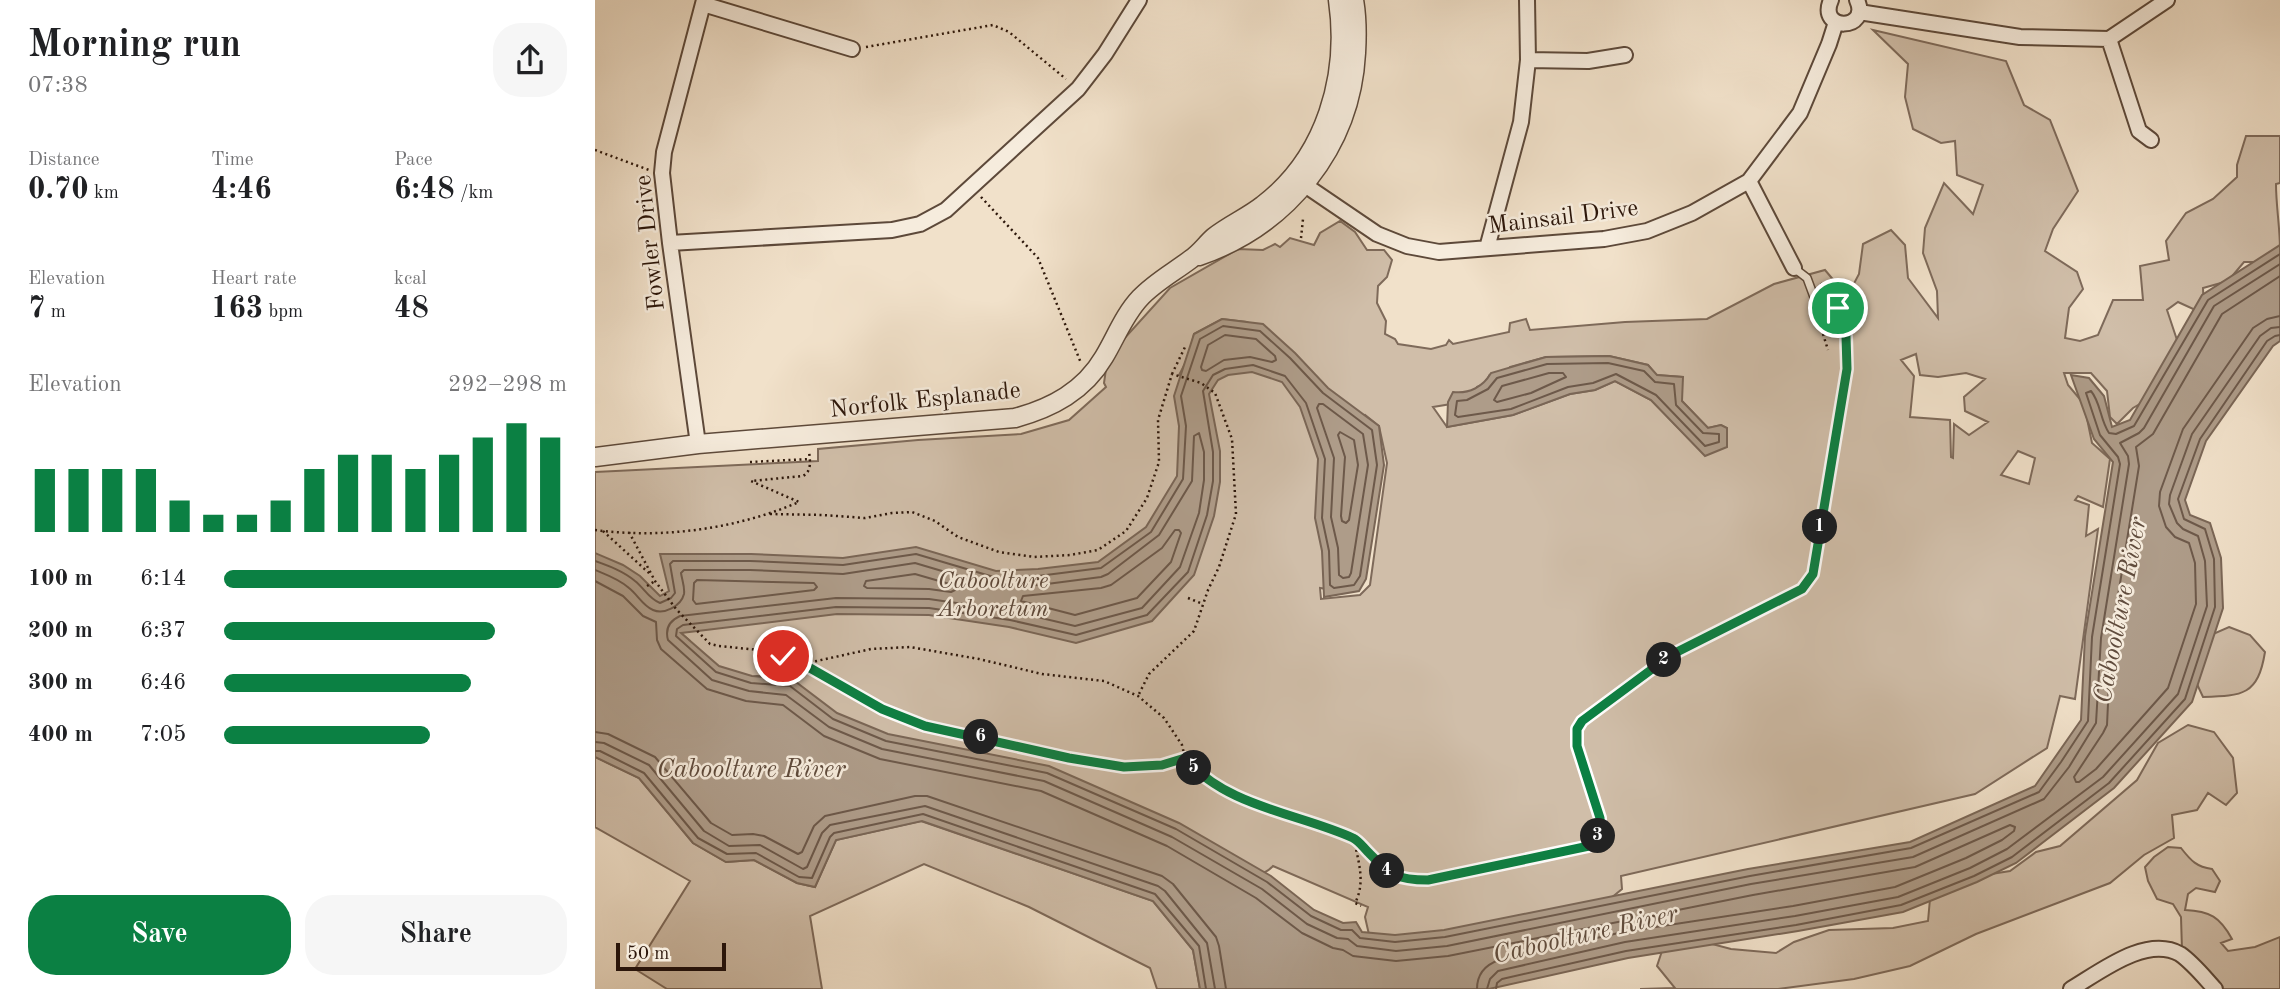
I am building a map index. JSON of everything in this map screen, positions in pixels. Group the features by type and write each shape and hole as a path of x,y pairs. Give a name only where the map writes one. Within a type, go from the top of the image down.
{"street":[{"path":"670,243 892,230 920,224 946,210 1078,89 1105,54 1139,0"},
{"path":"1299,181 1326,119 1337,84 1342,45 1338,0"},
{"path":"1299,181 1330,147 1346,109 1355,74 1357,41 1354,0"},
{"path":"1487,248 1521,122 1528,60 1527,0"},
{"path":"1831,0 1828,10 1836,22 1850,23 1857,17 1858,6 2020,37 2109,38 2167,0"},
{"path":"704,2 852,49"},
{"name":"Fowler Drive","path":"698,444 662,173 664,152 704,2"},
{"name":"Mainsail Drive","path":"1299,181 1377,234 1407,246 1439,252 1604,239 1647,231 1692,213 1749,181 1800,113 1836,22"},
{"path":"2109,38 2139,131 2151,139"},
{"path":"1528,60 1588,61 1626,55"},
{"name":"Norfolk Esplanade","path":"595,457 698,444 1015,418 1039,412 1059,402 1091,375 1126,315 1141,296 1192,259 1215,237 1299,181"},
{"path":"1749,181 1794,268"},
{"path":"2071,989 2133,953 2155,947 2179,954 2198,970 2214,989"}],"lane":[{"path":"1794,268 1807,278 1824,324"}],"path":[{"path":"852,49 993,25 1009,32 1078,89"},
{"path":"595,150 662,173"},
{"path":"971,187 1038,258 1082,366"},
{"path":"1301,238 1303,219"},
{"path":"803,664 871,649 910,647 1042,674 1104,681 1138,696 1164,718 1182,745 1185,758 1198,774 1224,790 1354,839 1387,871 1405,880 1428,880 1589,846 1597,839 1601,830 1600,818 1576,737 1582,721 1671,655 1802,589 1813,574 1848,352 1838,308 1819,280"},
{"path":"1824,324 1822,333 1828,350"},
{"path":"770,514 865,519 912,512 936,521 958,537 999,552 1034,557 1098,550 1126,531 1147,498 1159,462 1158,420 1172,374 1185,347"},
{"path":"1138,696 1149,674 1194,631 1236,514 1232,439 1215,393 1201,383 1172,374"},
{"path":"595,530 700,530 770,514 799,502 751,481 808,474 809,444"},
{"path":"750,462 810,459"},
{"path":"602,531 652,576"},
{"path":"629,532 652,576 675,609 709,644 769,651 803,664 882,709 925,726 1069,758 1124,767 1162,765 1185,758"},
{"path":"647,586 655,581"},
{"path":"1188,598 1202,604"},
{"path":"1354,839 1362,880 1355,903 1361,906"}],"green space":[{"name":"Caboolture Arboretum","path":"1873,30 2006,61 2024,105 2050,120 2078,191 2053,229 2045,251 2077,272 2083,289 2069,308 2065,338 2080,341 2098,335 2113,300 2143,300 2140,266 2169,260 2166,241 2186,213 2213,199 2237,177 2237,165 2246,136 2280,136 2280,183 2276,184 2280,250 2266,262 2244,262 2228,281 2203,288 2204,314 2178,302 2167,310 2180,349 2157,394 2133,408 2117,424 2110,417 2107,391 2091,373 2064,373 2068,385 2084,404 2092,443 2110,459 2103,507 2078,496 2075,500 2089,505 2086,536 2098,529 2075,699 2060,696 2047,748 1975,794 1621,876 1622,889 1605,903 1418,943 1370,939 1365,917 1368,907 1273,866 1255,875 1234,875 1222,856 1181,832 1164,836 1143,825 1128,809 1111,813 1097,794 1076,789 1059,778 1036,783 1028,769 1016,777 991,776 979,758 964,756 959,770 939,776 931,753 920,747 901,753 882,744 866,730 850,737 820,722 786,679 704,673 689,657 690,641 628,571 611,575 601,588 595,581 595,472 818,461 818,449 1021,434 1069,420 1106,387 1106,369 1122,341 1170,288 1238,249 1263,250 1275,244 1280,247 1290,238 1314,245 1320,233 1340,221 1355,232 1367,250 1384,250 1392,260 1387,277 1378,286 1377,303 1386,321 1385,334 1395,339 1398,344 1431,349 1446,345 1449,340 1453,344 1509,332 1510,323 1526,319 1530,330 1707,319 1774,284 1825,270 1841,289 1849,293 1859,274 1863,244 1891,230 1905,245 1908,278 1938,318 1937,291 1923,253 1925,228 1944,183 1973,214 1983,185 1957,175 1955,141 1941,143 1913,129 1905,97 1908,64","holes":["1222,319 1247,322 1278,344 1295,364 1296,381 1308,384 1325,395 1329,412 1341,418 1351,413 1357,418 1365,415 1379,426 1387,463 1370,585 1360,595 1321,599 1320,588 1327,589 1328,552 1320,519 1322,452 1316,427 1300,394 1283,374 1256,359 1231,360 1209,374 1207,387 1179,375 1189,356 1194,334","1916,354 1920,375 1938,377 1966,373 1985,379 1964,397 1965,411 1988,422 1969,435 1954,424 1953,458 1950,420 1910,417 1914,376 1901,360","1609,356 1648,365 1656,375 1682,377 1682,401 1708,428 1721,425 1727,428 1727,446 1705,455 1651,400 1615,381 1595,390 1570,394 1513,415 1447,427 1433,407 1457,403 1461,397 1475,395 1477,387 1485,383 1489,376 1492,381 1500,381 1509,375 1510,367 1546,357","2018,451 2035,458 2029,484 2001,475"]},
{"path":"2229,627 2250,635 2265,652 2258,677 2253,685 2238,694 2203,697 2196,682 2204,638"},
{"path":"2188,725 2214,732 2233,758 2237,793 2226,805 2208,793 2197,810 2172,815 2174,838 2144,855 2110,883 1976,934 1910,966 1854,979 1778,989 1640,989 1675,988 1657,966 1663,948 1697,940 1731,949 1776,953 1794,942 1829,930 1893,928 1928,921 1931,888 2010,871 2036,852 2060,846 2137,780 2158,743"},
{"path":"595,757 639,778 693,843 726,862 754,860 797,883 815,887 836,840 921,821 1153,901 1193,950 1200,989 1157,989 1150,968 1029,907 924,864 810,916 822,989 667,989 635,969 690,881 595,827"},
{"path":"2168,847 2181,848 2195,863 2212,869 2220,881 2215,892 2196,888 2188,894 2185,910 2208,914 2218,920 2232,939 2221,943 2228,951 2255,947 2280,937 2280,989 2219,989 2213,975 2182,950 2181,917 2173,904 2157,899 2148,881 2145,867"}],"water":[{"name":"Caboolture River","path":"2280,245 2280,341 2273,346 2206,441 2185,500 2190,515 2210,523 2221,558 2223,608 2192,702 2114,788 2016,863 1903,912 1628,958 1489,989 1200,989 1193,950 1153,901 922,821 836,840 815,887 797,883 754,860 726,862 693,843 639,778 595,757 595,553 640,576 660,596 669,591 660,554 843,558 916,547 996,571 1098,562 1146,527 1177,476 1179,426 1174,396 1194,334 1222,319 1263,324 1328,388 1379,426 1384,465 1366,579 1359,591 1324,597 1322,551 1315,518 1318,459 1300,407 1282,382 1252,372 1228,375 1218,380 1209,394 1220,451 1220,482 1214,516 1194,575 1152,621 1076,643 1009,627 929,615 837,614 681,633 719,666 752,676 792,679 837,713 888,734 1049,766 1179,823 1271,876 1314,910 1343,923 1356,922 1362,932 1395,935 1444,930 1748,869 1910,842 2035,786 2081,720 2085,636 2113,462 2094,439 2071,375 2089,378 2104,396 2112,427 2130,420 2202,295"},
{"path":"1609,356 1648,365 1657,375 1683,377 1682,401 1708,428 1721,425 1727,428 1727,447 1705,456 1651,400 1615,381 1595,390 1570,394 1513,415 1447,427 1448,402 1453,392 1465,392 1475,388 1491,373 1546,357"}],"route":[{"path":"783,656 803,664 882,709 925,726 1069,758 1124,767 1162,765 1185,758 1198,774 1224,790 1356,839 1387,871 1405,880 1428,880 1589,846 1597,839 1601,830 1600,818 1577,746 1577,729 1582,721 1671,655 1802,589 1813,574 1826,482 1847,369 1846,336 1838,308"}]}
